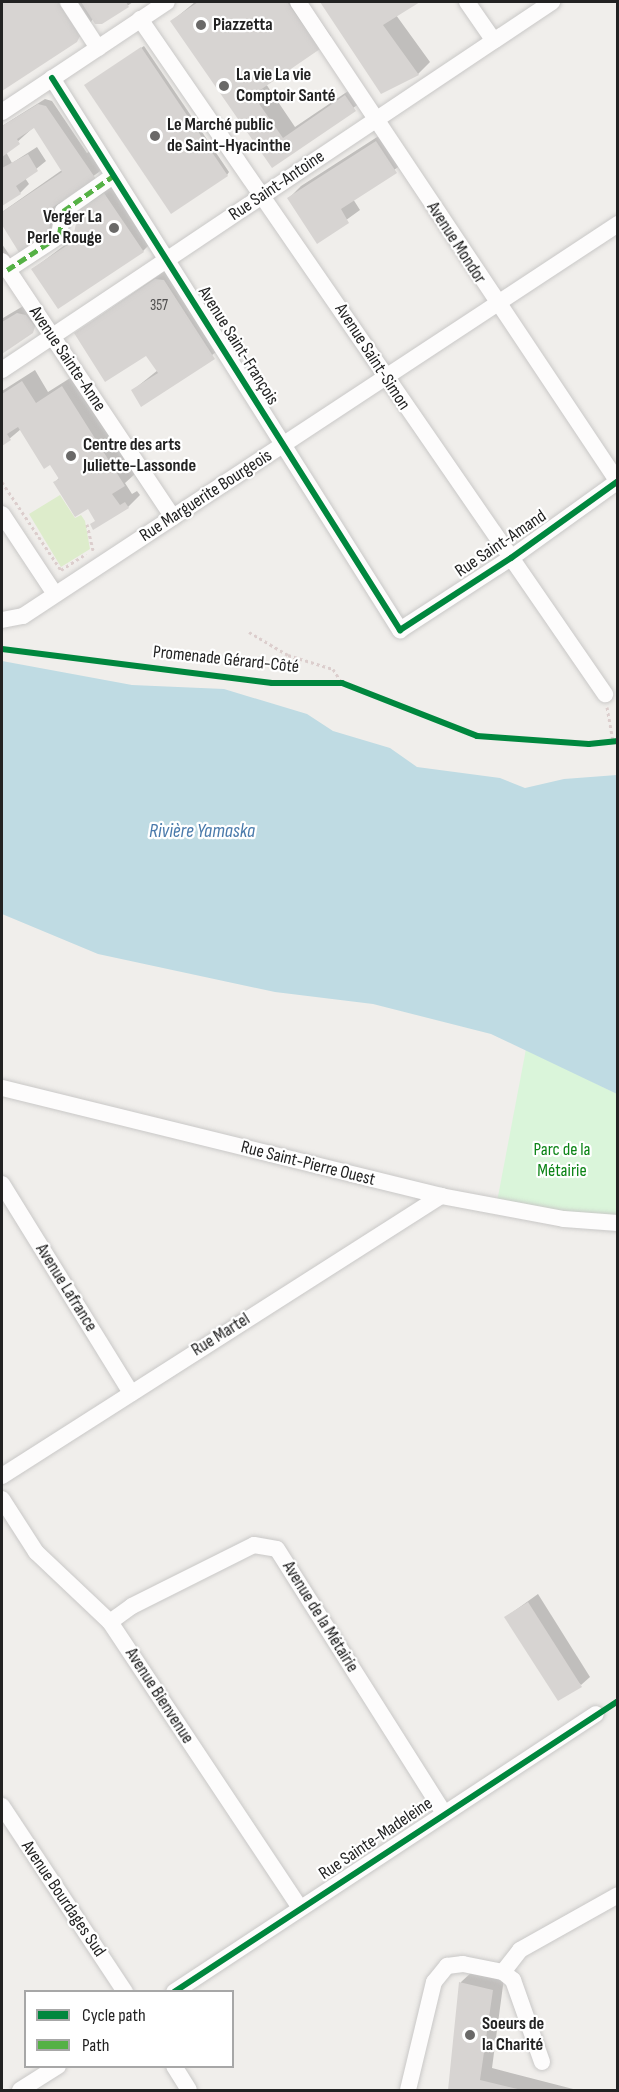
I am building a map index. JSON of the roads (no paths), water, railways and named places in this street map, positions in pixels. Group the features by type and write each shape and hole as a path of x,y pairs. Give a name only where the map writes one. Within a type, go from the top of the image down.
{"street":[{"path":"68,2 98,48"},
{"path":"2,112 167,2"},
{"name":"Avenue Mondor","path":"298,2 496,305 617,481"},
{"path":"467,2 494,41"},
{"name":"Rue Saint-Antoine","path":"2,370 552,2"},
{"name":"Avenue Saint-Simon","path":"140,19 264,194 383,377 604,694"},
{"name":"Avenue Saint-François","path":"52,78 399,630"},
{"path":"4,265 59,236 63,211 113,176"},
{"name":"Rue Marguerite Bourgeois","path":"2,620 22,616 283,446 383,377 617,226"},
{"name":"Avenue Sainte-Anne","path":"4,265 173,517"},
{"name":"Rue Saint-Amand","path":"399,630 511,558 617,481"},
{"path":"2,514 55,594"},
{"name":"Rue Saint-Pierre Ouest","path":"2,1088 441,1196 564,1219 618,1223"},
{"name":"Avenue Lafrance","path":"2,1184 131,1393"},
{"name":"Rue Martel","path":"2,1476 441,1196"},
{"name":"Avenue Bienvenue","path":"2,1499 36,1552 110,1622 300,1908"},
{"name":"Avenue de la Métairie","path":"110,1622 132,1606 254,1545 277,1549 443,1812"},
{"name":"Rue Sainte-Madeleine","path":"177,1990 443,1812 596,1714"},
{"name":"Avenue Bourdages Sud","path":"2,1806 124,1990"},
{"path":"503,1971 520,1950 618,1895"},
{"path":"408,2091 434,1982 447,1966 462,1964 503,1971 513,1980 542,2062"},
{"path":"20,2091 56,2068"},
{"path":"175,2068 189,2091"}],"water":[{"name":"Rivière Yamaska","path":"2,661 132,685 224,689 307,714 333,731 390,748 417,767 500,778 525,788 564,779 617,775 617,1094 491,1034 373,1004 275,992 98,954 2,914"}],"place":[{"name":"Piazzetta","path":"201,25"},
{"name":"La vie La vie Comptoir Santé","path":"224,86"},
{"name":"Le Marché public de Saint-Hyacinthe","path":"155,136"},
{"name":"Verger La Perle Rouge","path":"114,228"},
{"name":"Centre des arts Juliette-Lassonde","path":"71,456"},
{"name":"Soeurs de la Charité","path":"470,2035"}],"park label":[{"name":"Parc de la Métairie","path":"562,1161"}]}
